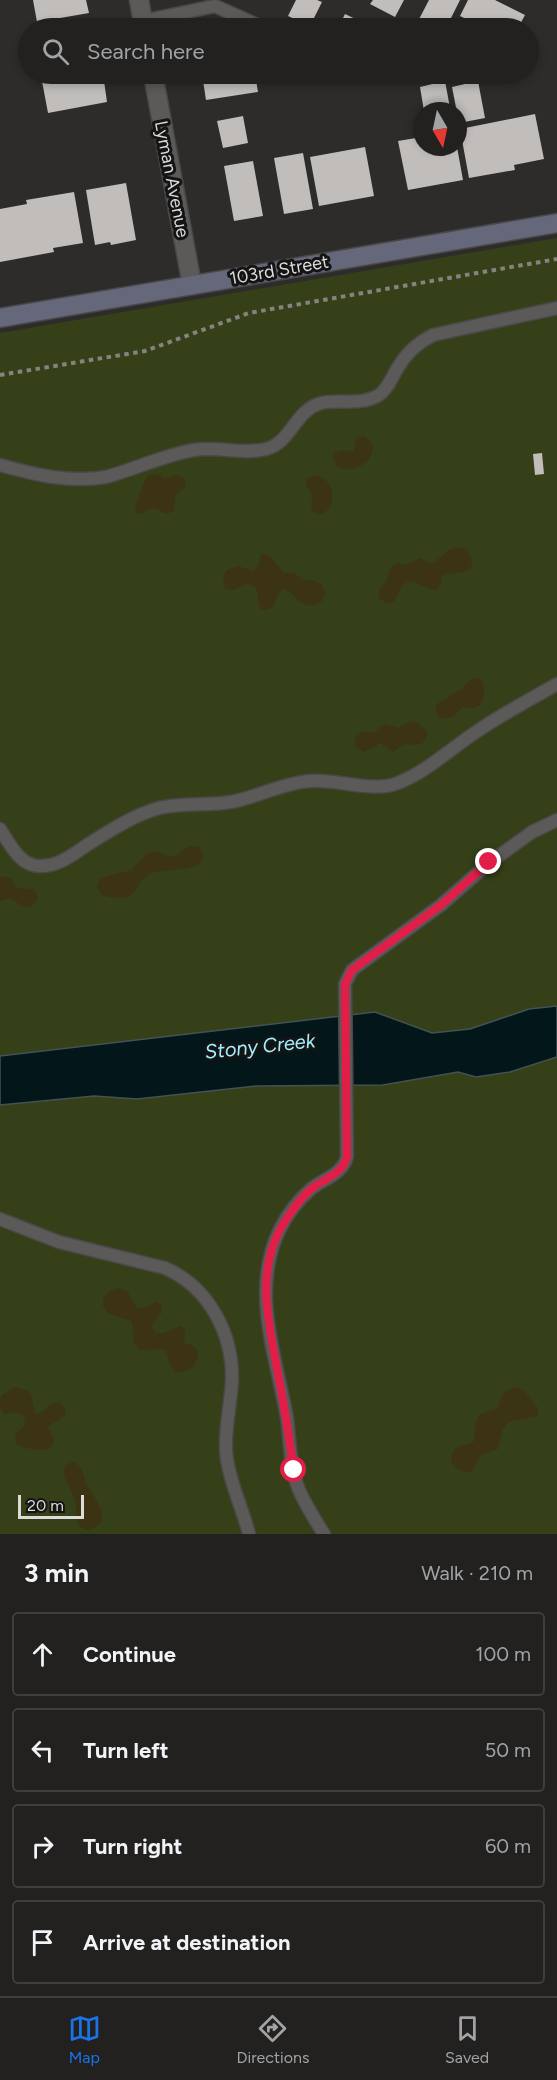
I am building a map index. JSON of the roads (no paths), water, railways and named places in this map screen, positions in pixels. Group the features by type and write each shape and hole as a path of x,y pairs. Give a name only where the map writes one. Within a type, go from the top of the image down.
{"street":[{"path":"139,0 142,18"},
{"name":"Lyman Avenue","path":"155,84 192,285"},
{"name":"103rd Street","path":"0,318 557,223"}],"lane":[{"path":"170,18 215,6 242,18"},
{"path":"0,465 66,480 93,480 194,450 212,448 246,452 267,449 283,438 311,407 322,403 358,402 380,394 407,355 422,340 458,328 557,308"},
{"path":"0,829 22,859 29,864 48,866 68,858 118,826 158,808 186,804 227,803 308,781 341,782 378,788 388,786 422,771 479,730 557,684"},
{"path":"324,1534 304,1500 294,1470 287,1419 267,1318 266,1282 267,1266 284,1222 309,1191 345,1166 348,1146 344,994 347,977 363,961 441,905 489,862 532,832 557,820"},
{"path":"0,1219 58,1242 165,1268 178,1274 200,1291 218,1319 231,1353 232,1382 226,1450 249,1534"}],"water":[{"name":"Stony Creek","path":"557,1006 557,1057 510,1072 476,1077 458,1072 383,1085 257,1086 137,1099 94,1096 0,1105 0,1056 375,1012 432,1033 470,1029 529,1009"}]}
